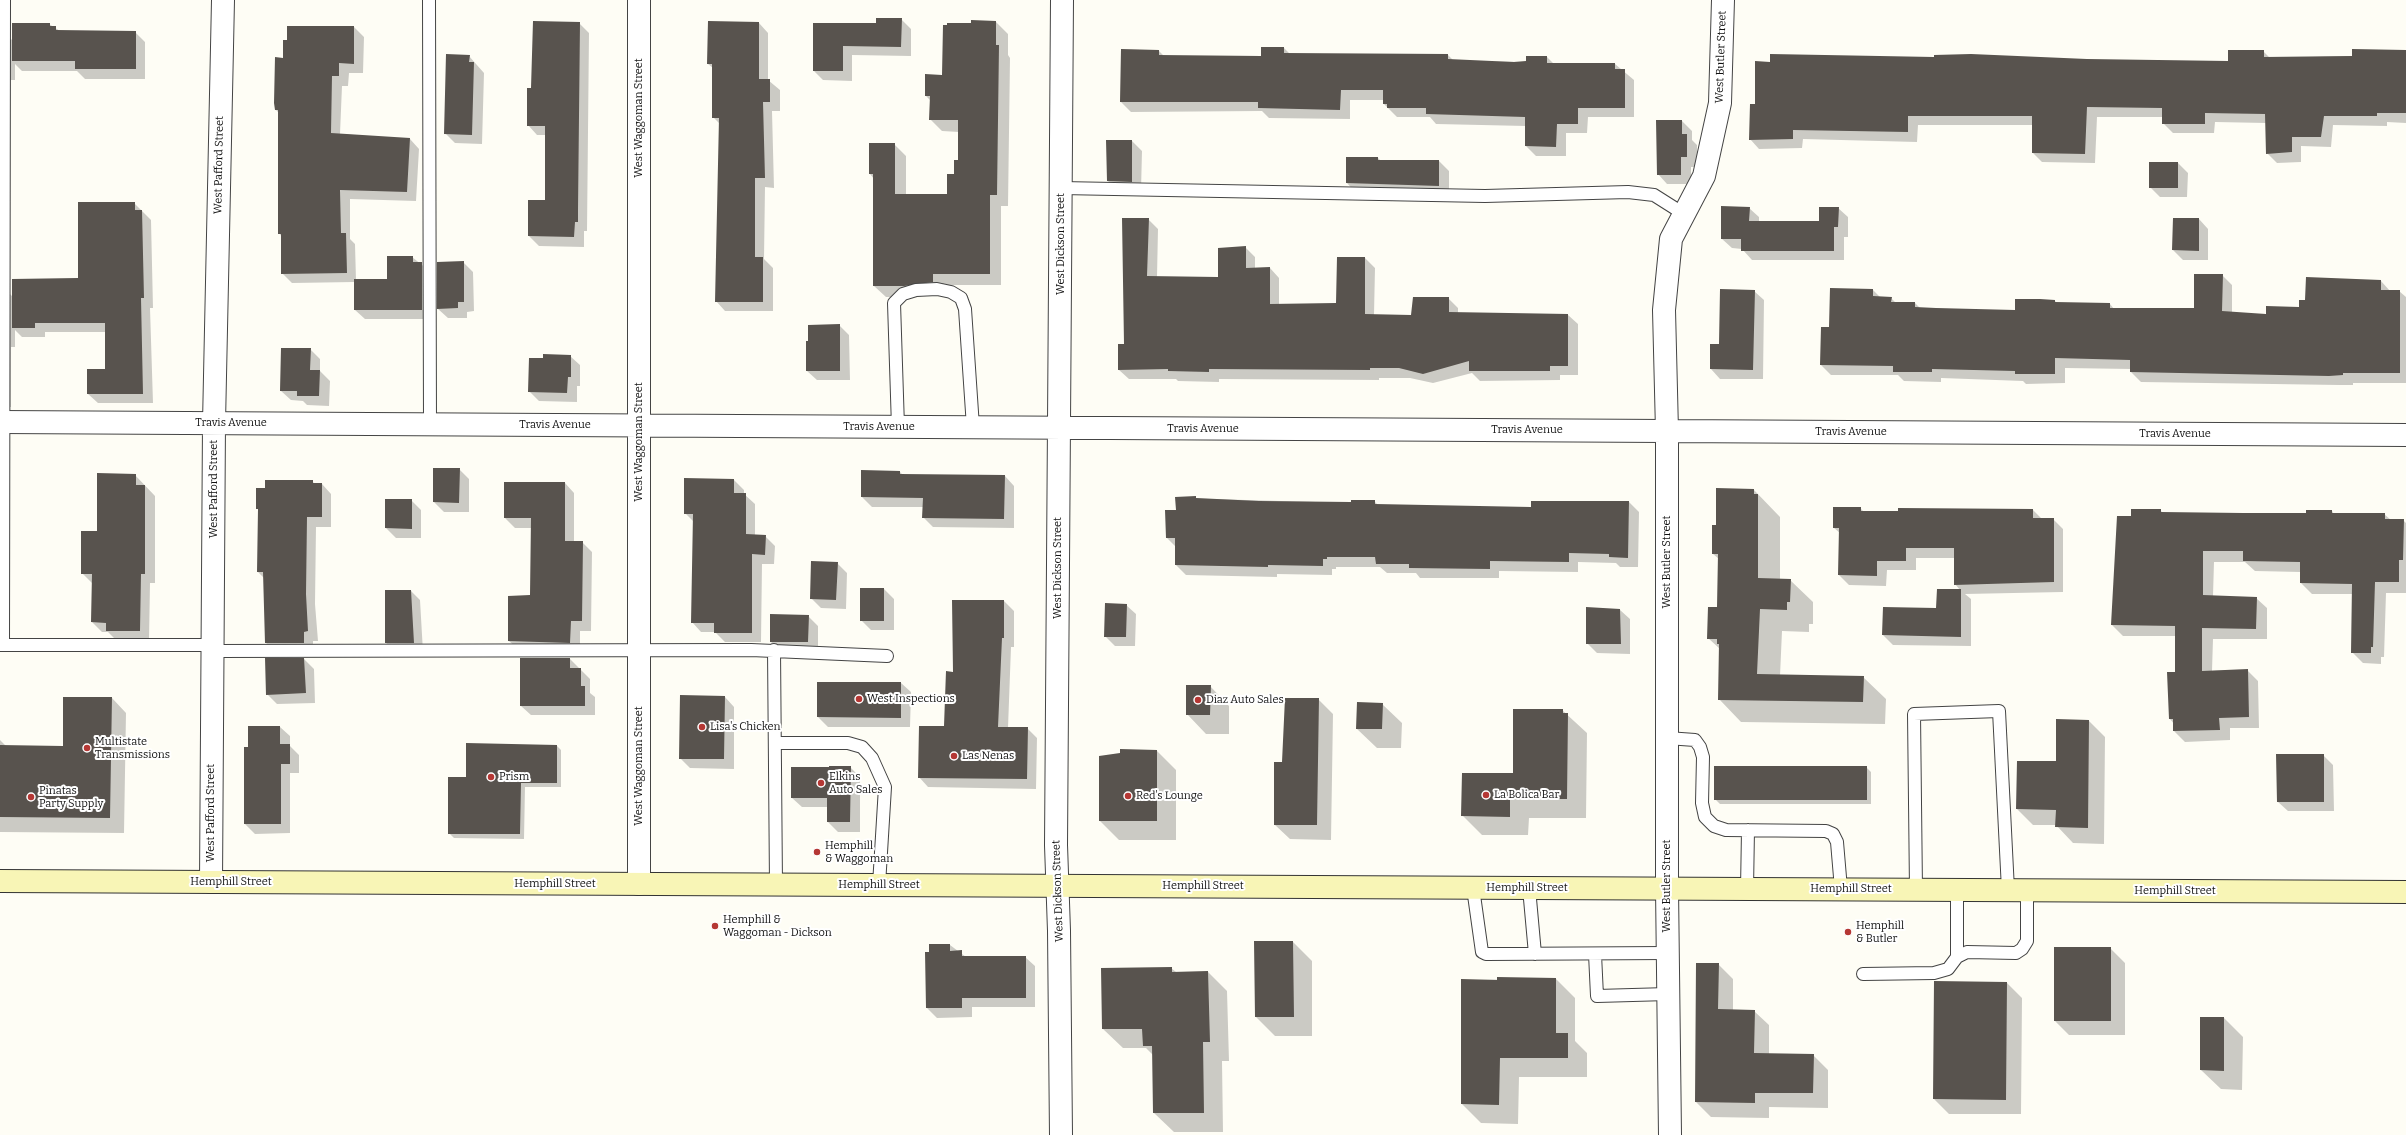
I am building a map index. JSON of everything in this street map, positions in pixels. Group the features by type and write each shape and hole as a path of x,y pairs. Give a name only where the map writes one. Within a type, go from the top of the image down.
{"main road":[{"name":"Hemphill Street","path":"0,881 2406,892"}],"street":[{"name":"West Pafford Street","path":"211,882 214,423 223,0"},
{"name":"West Waggoman Street","path":"638,884 639,0"},
{"name":"West Dickson Street","path":"1061,1135 1058,886 1056,845 1062,0"},
{"name":"West Butler Street","path":"1670,1135 1667,888 1667,431 1664,310 1671,239 1704,176 1720,103 1723,0"},
{"name":"Travis Avenue","path":"2,422 2406,435"}],"lane":[{"path":"4,0 2,645 638,651 774,650 887,656"},
{"path":"429,0 430,424"},
{"path":"1061,188 1485,196 1628,192 1654,195 1684,214"},
{"path":"898,427 894,303 903,294 916,290 938,289 951,292 961,298 964,309 973,427"},
{"path":"774,650 776,885"},
{"path":"1863,974 1934,973 1948,969 1957,957 1967,952 2016,953 2022,949 2027,941 2017,890 2000,711 1914,714 1916,890"},
{"path":"1667,738 1694,740 1700,747 1703,757 1702,804 1705,817 1714,826 1720,828 1748,830 1826,831 1833,834 1837,842 1841,889"},
{"path":"776,744 848,744 862,747 872,758 884,787 879,885"},
{"path":"1747,889 1748,830"},
{"path":"1473,888 1482,952 1486,954 1668,953"},
{"path":"1529,888 1535,954"},
{"path":"1957,890 1957,957"},
{"path":"1595,954 1597,996 1668,994"}],"building":[{"path":"876,18 902,18 901,47 843,46 843,71 813,71 813,23 876,23"},
{"path":"971,20 996,21 996,45 999,45 997,195 990,195 990,274 933,274 933,282 904,286 873,286 873,174 869,174 869,143 895,143 895,194 947,194 947,174 954,174 954,160 958,160 958,120 929,120 930,96 925,96 925,74 942,75 943,25 947,25 947,23 971,23"},
{"path":"533,21 580,22 578,222 575,222 574,237 528,236 528,200 545,200 545,126 527,126 527,88 531,88"},
{"path":"708,21 759,22 759,79 770,79 770,102 763,102 765,178 755,178 755,257 763,257 763,302 715,302 719,118 712,118 712,64 707,64"},
{"path":"12,23 50,23 50,26 56,26 56,30 136,31 136,69 75,69 75,61 12,61"},
{"path":"287,26 354,26 354,64 339,63 339,76 332,76 331,133 410,138 407,192 340,190 341,233 346,233 347,273 281,274 281,234 278,234 278,110 275,110 274,103 275,57 283,58 283,40 287,40"},
{"path":"1261,47 1284,47 1284,53 1448,54 1448,59 1514,62 1526,61 1526,56 1547,56 1547,63 1615,63 1615,69 1625,69 1625,108 1578,108 1578,124 1557,124 1556,147 1525,146 1525,117 1426,114 1426,108 1387,108 1387,104 1383,104 1383,90 1341,90 1340,110 1258,108 1258,102 1120,102 1121,49 1159,50 1159,55 1261,56"},
{"path":"2352,49 2406,50 2406,113 2377,113 2377,116 2324,116 2321,137 2292,137 2292,152 2266,154 2265,114 2205,113 2205,124 2162,124 2162,108 2087,107 2085,154 2032,153 2032,116 1908,116 1908,132 1793,130 1793,139 1749,140 1750,104 1755,104 1755,61 1770,62 1770,54 1934,57 1934,55 1971,54 2087,59 2228,61 2228,50 2264,50 2264,57 2352,56"},
{"path":"446,54 470,55 469,62 474,62 472,135 444,134"},
{"path":"1656,120 1682,120 1682,134 1687,134 1687,157 1681,157 1681,175 1657,175"},
{"path":"1106,140 1132,140 1132,182 1107,181"},
{"path":"1346,157 1378,157 1378,160 1439,160 1439,186 1346,183"},
{"path":"2149,162 2178,162 2178,188 2149,188"},
{"path":"78,202 135,202 135,210 142,210 144,298 141,298 143,394 87,394 87,369 105,369 105,323 35,323 35,328 12,328 12,279 78,278"},
{"path":"1721,206 1750,207 1749,221 1819,221 1819,207 1839,207 1838,227 1834,227 1834,251 1741,251 1741,239 1721,239"},
{"path":"1122,218 1149,218 1147,276 1218,277 1218,248 1246,246 1246,268 1270,267 1270,304 1336,303 1337,257 1365,257 1365,314 1411,315 1413,297 1449,297 1449,312 1568,314 1568,366 1550,366 1550,371 1469,371 1469,361 1423,374 1399,368 1370,368 1370,370 1209,369 1209,372 1168,371 1168,369 1118,370 1118,344 1124,344"},
{"path":"2173,218 2199,218 2199,251 2172,250"},
{"path":"387,256 413,256 413,262 422,262 422,310 354,310 354,279 387,279"},
{"path":"464,261 464,302 458,302 458,308 437,309 437,262"},
{"path":"2194,274 2223,274 2222,311 2266,314 2266,306 2299,307 2299,300 2305,300 2306,277 2381,280 2381,290 2400,290 2400,373 2343,373 2343,375 2329,376 2130,372 2130,360 2055,358 2055,374 2015,374 2015,371 1932,369 1932,372 1893,372 1893,366 1820,365 1821,327 1829,327 1830,288 1873,289 1873,296 1892,297 1891,302 1915,302 1915,307 2015,310 2015,299 2040,299 2055,300 2055,302 2110,303 2110,308 2194,308"},
{"path":"1720,289 1755,290 1753,370 1710,369 1710,344 1719,344"},
{"path":"840,324 840,371 806,371 806,341 808,341 808,325"},
{"path":"281,348 311,348 310,370 320,370 319,396 297,396 297,391 280,391"},
{"path":"543,354 571,355 571,377 568,377 567,393 528,392 529,358 543,358"},
{"path":"433,468 460,468 459,503 433,502"},
{"path":"861,470 900,471 900,474 1005,475 1004,519 922,518 923,498 861,497"},
{"path":"97,473 136,474 136,485 145,485 145,574 141,574 140,631 106,631 106,623 91,622 92,574 81,574 81,531 97,531"},
{"path":"684,478 734,479 734,493 746,493 746,534 766,535 765,555 752,554 752,633 714,633 714,623 691,623 693,514 684,514"},
{"path":"265,480 313,480 313,483 322,483 322,517 307,517 306,594 308,631 304,632 304,643 265,643 263,572 257,572 258,509 256,509 256,488 265,488"},
{"path":"504,482 565,482 565,541 583,541 582,621 571,621 570,643 508,641 508,596 530,595 531,518 504,518"},
{"path":"1716,488 1754,489 1754,494 1758,494 1758,578 1791,579 1790,602 1787,602 1787,610 1760,609 1757,674 1864,676 1863,702 1718,700 1719,644 1717,644 1717,639 1707,639 1708,607 1717,607 1718,554 1712,554 1712,525 1716,525"},
{"path":"1196,496 1196,498 1259,501 1351,502 1351,500 1375,500 1375,504 1531,507 1531,501 1629,501 1628,558 1609,557 1609,554 1569,553 1569,562 1490,561 1490,569 1409,568 1409,564 1376,564 1375,557 1327,557 1327,559 1323,559 1323,566 1268,565 1268,567 1175,565 1175,538 1166,538 1165,510 1176,510 1175,497"},
{"path":"385,499 412,499 412,529 385,528"},
{"path":"1833,507 1861,507 1861,511 1898,511 1898,508 2033,509 2033,518 2054,518 2054,582 1954,585 1954,548 1906,548 1906,561 1877,561 1877,576 1838,575 1839,528 1833,528"},
{"path":"2131,509 2161,509 2161,512 2243,513 2306,513 2306,510 2332,510 2332,513 2385,513 2385,519 2404,519 2403,560 2399,560 2399,582 2375,582 2373,647 2371,647 2371,653 2351,653 2352,584 2300,583 2300,562 2243,561 2243,551 2203,551 2203,595 2257,597 2256,629 2202,628 2202,671 2248,669 2249,717 2219,718 2220,730 2173,731 2173,719 2169,719 2167,672 2175,672 2175,626 2111,625 2117,516 2131,516"},
{"path":"811,561 838,562 836,600 810,599"},
{"path":"860,588 884,588 884,621 860,621"},
{"path":"1937,589 1961,589 1961,637 1882,635 1883,607 1936,608"},
{"path":"385,590 411,590 414,643 385,643"},
{"path":"952,600 1004,600 1004,638 1002,638 998,727 1028,727 1027,779 918,778 919,726 944,726 946,671 953,672"},
{"path":"1105,603 1127,604 1126,637 1104,637"},
{"path":"1586,607 1620,609 1621,644 1586,644"},
{"path":"770,614 809,615 808,642 770,642"},
{"path":"265,658 304,658 306,693 266,695"},
{"path":"520,658 570,658 570,668 581,668 581,686 585,686 585,706 520,706"},
{"name":"West Inspections","path":"817,682 901,682 901,718 817,717"},
{"name":"Diaz Auto Sales","path":"1186,685 1211,685 1210,715 1186,715"},
{"name":"Lisa's Chicken","path":"680,695 725,696 724,759 679,759"},
{"path":"63,697 112,697 110,818 0,817 0,745 63,746"},
{"path":"1285,698 1319,698 1317,825 1274,825 1274,762 1282,762"},
{"path":"1357,702 1383,703 1382,729 1356,729"},
{"path":"1513,709 1563,709 1563,713 1568,713 1567,799 1510,799 1510,817 1461,816 1462,773 1513,773"},
{"path":"2056,719 2089,720 2088,828 2055,827 2056,810 2016,809 2017,761 2056,761"},
{"path":"248,726 280,726 280,744 290,744 290,764 281,764 281,824 244,824 244,747 248,747"},
{"name":"Prism","path":"466,743 557,745 557,783 521,783 520,834 448,834 448,777 466,777"},
{"name":"Red's Lounge","path":"1120,749 1157,750 1157,821 1099,821 1099,756 1120,753"},
{"path":"2276,754 2324,754 2324,802 2277,802"},
{"name":"Elkins Auto Sales","path":"851,766 850,822 827,822 827,798 791,798 791,767"},
{"path":"1714,766 1867,766 1867,800 1714,800"},
{"path":"1254,941 1293,941 1294,1017 1255,1017"},
{"path":"929,944 950,944 950,951 962,950 962,956 1026,956 1026,998 962,998 962,1008 926,1008 925,952 929,952"},
{"path":"2054,947 2111,947 2111,1021 2054,1021"},
{"path":"1696,963 1719,963 1718,1009 1755,1010 1754,1053 1814,1054 1813,1093 1755,1093 1755,1103 1695,1102"},
{"path":"1172,967 1172,972 1208,971 1210,1042 1203,1042 1204,1113 1153,1113 1152,1046 1143,1046 1142,1029 1102,1029 1101,968"},
{"path":"1497,977 1556,978 1556,1033 1568,1033 1568,1058 1500,1058 1499,1105 1461,1104 1461,979 1497,980"},
{"path":"1934,981 2007,982 2006,1100 1933,1099"},
{"path":"2200,1017 2224,1017 2224,1071 2200,1070"}],"place":[{"name":"West Inspections","path":"859,699"},
{"name":"Diaz Auto Sales","path":"1198,700"},
{"name":"Lisa's Chicken","path":"702,727"},
{"name":"Multistate Transmissions","path":"87,748"},
{"name":"Las Nenas","path":"954,756"},
{"name":"Prism","path":"491,777"},
{"name":"Elkins Auto Sales","path":"821,783"},
{"name":"La Bolica Bar","path":"1486,795"},
{"name":"Red's Lounge","path":"1128,796"},
{"name":"Pinatas Party Supply","path":"31,797"},
{"name":"Hemphill & Waggoman","path":"817,852"},
{"name":"Hemphill & Waggoman - Dickson","path":"715,926"},
{"name":"Hemphill & Butler","path":"1848,932"}]}
